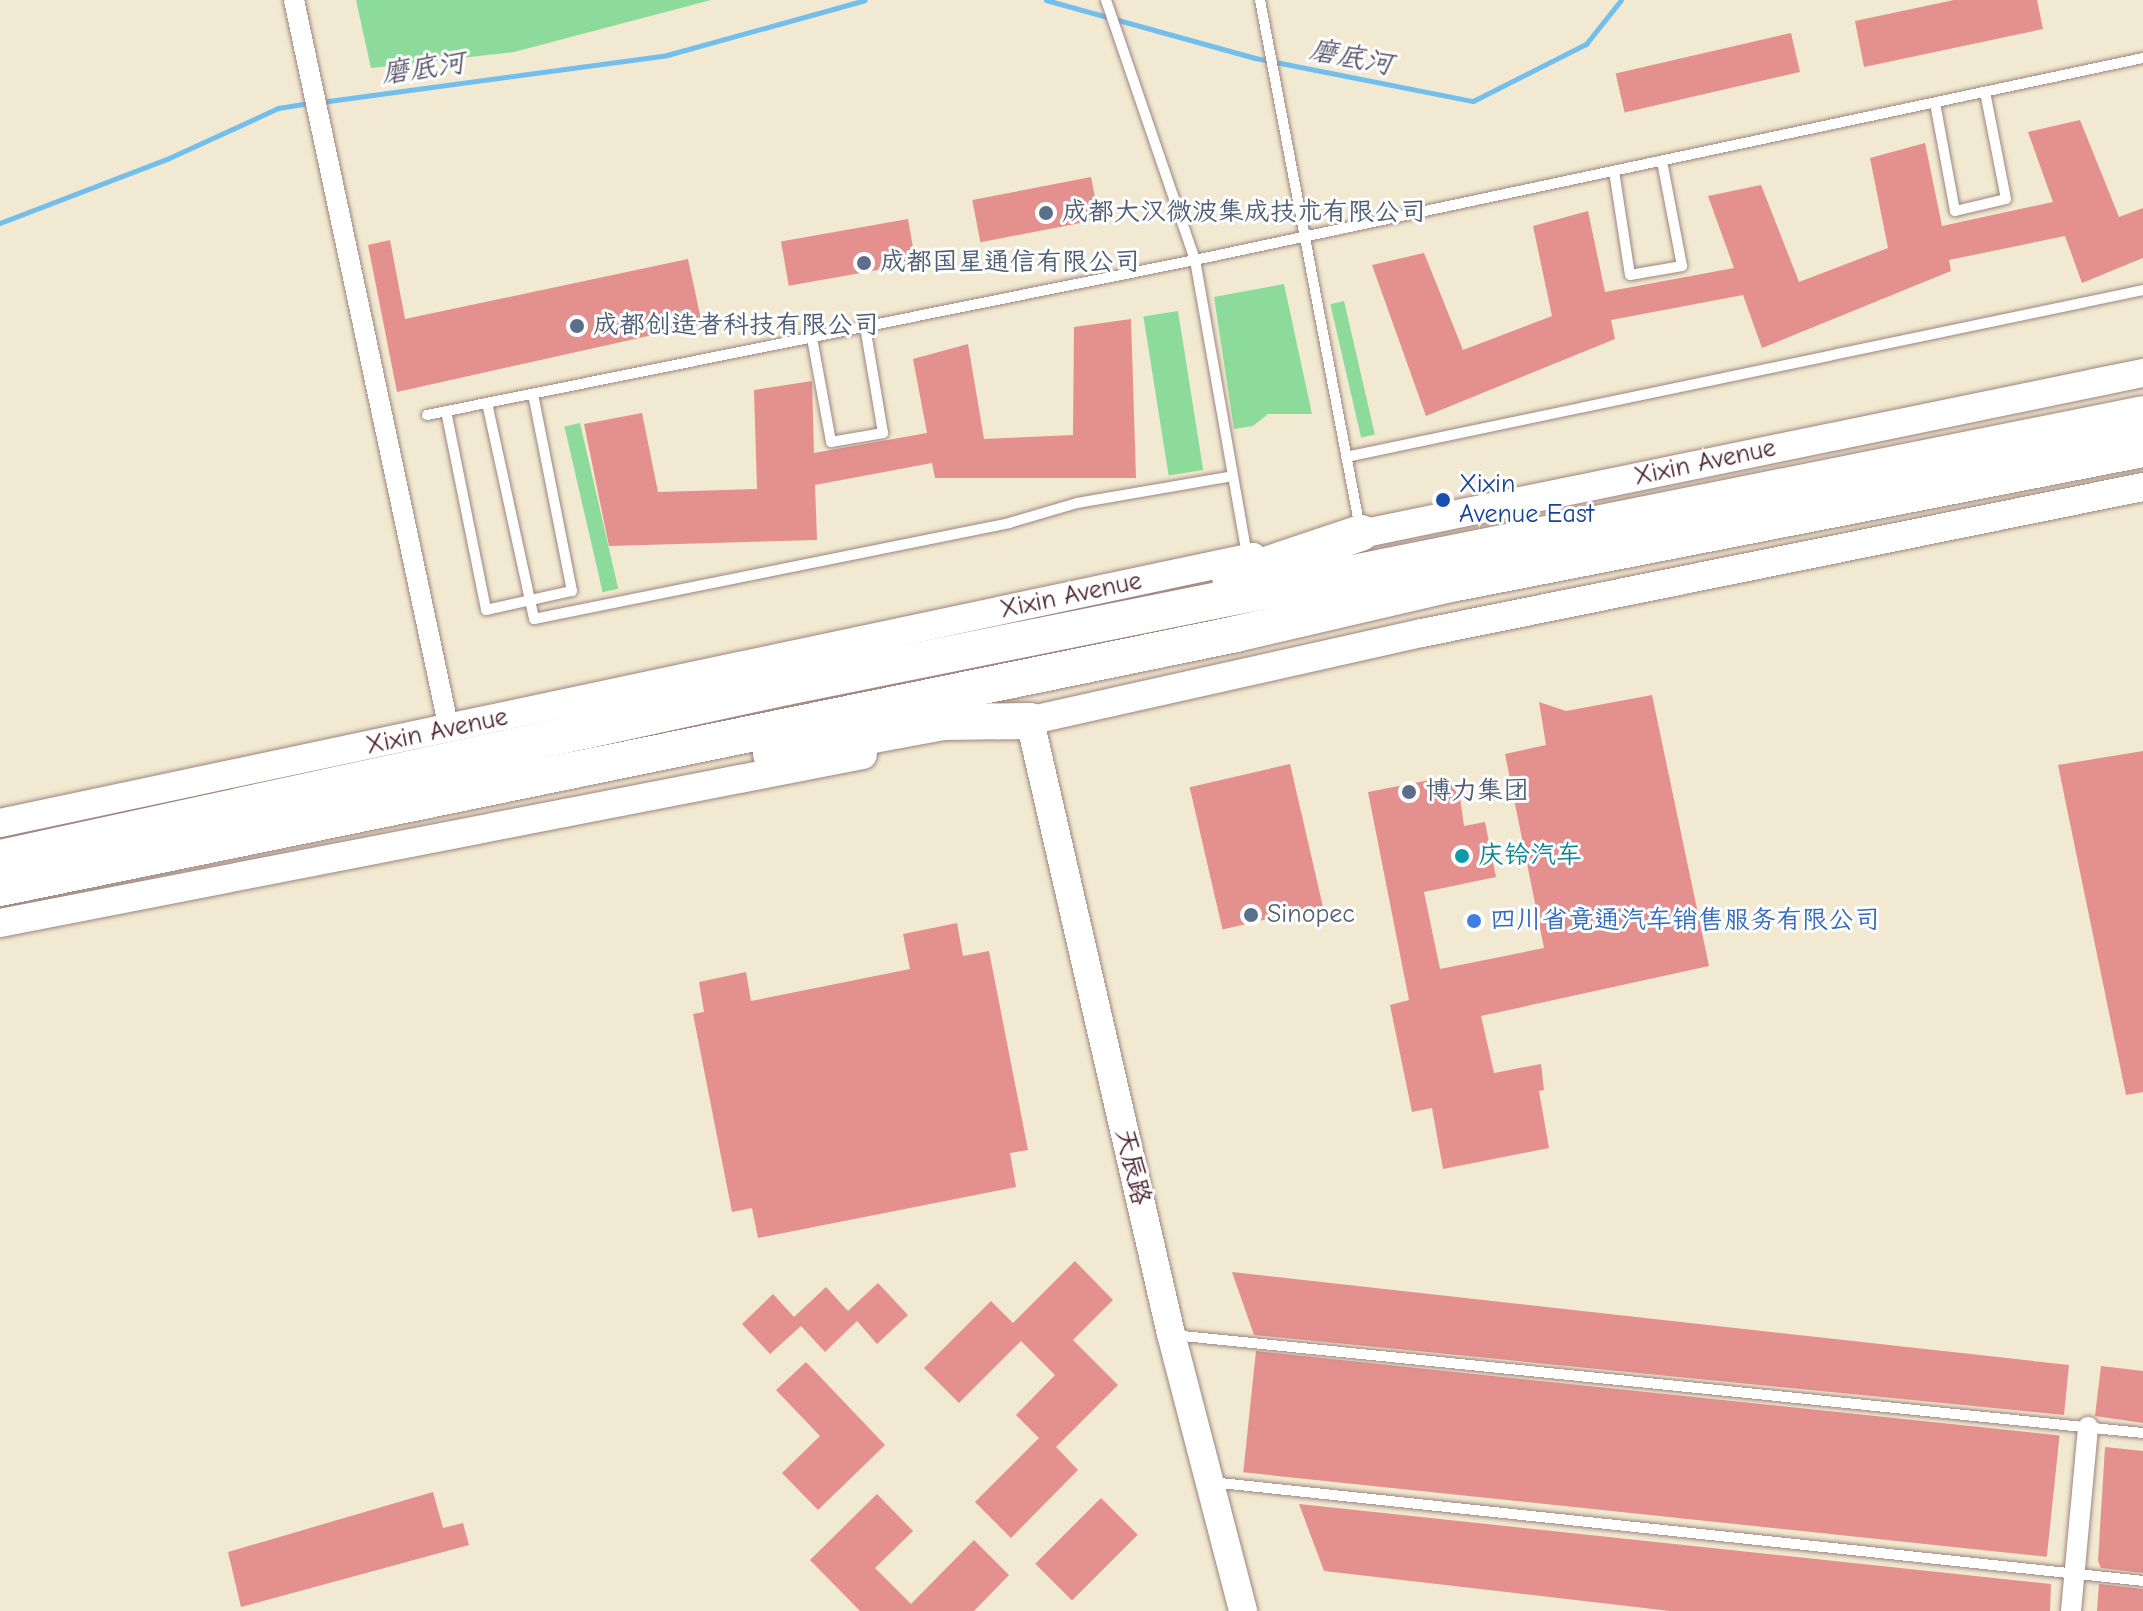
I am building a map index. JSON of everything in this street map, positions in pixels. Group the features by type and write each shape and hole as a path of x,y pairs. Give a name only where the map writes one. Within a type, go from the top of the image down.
{"highway":[{"name":"Xixin Avenue","path":"0,858 786,687 2143,414"},
{"path":"0,888 1236,634 1451,584 2143,449"},
{"path":"786,687 995,629 1226,578 1361,533"},
{"path":"452,795 727,762 943,722 1030,721"}],"main road":[{"name":"Xixin Avenue","path":"0,823 1361,533 2143,373"},
{"path":"0,923 1030,721 1422,633 2143,487"},
{"name":"天辰路","path":"1030,721 1171,1334 1243,1611"}],"street":[{"path":"294,0 449,729"},
{"path":"2071,1611 2088,1427"}],"lane":[{"path":"1106,0 1195,260 1247,558"},
{"path":"1260,0 1361,533"},
{"path":"427,415 1304,238 2143,58"},
{"path":"1935,103 1955,211 2006,199 1985,92"},
{"path":"1614,171 1630,275 1682,266 1662,161"},
{"path":"1346,457 2143,290"},
{"path":"812,338 831,442 883,433 865,327"},
{"path":"446,411 486,610 572,591 533,394"},
{"path":"487,403 534,619 1009,523 1077,503 1233,476"},
{"path":"1171,1334 2143,1433"},
{"path":"1209,1482 2143,1581"}],"green space":[{"path":"356,0 711,0 514,52 371,68"},
{"path":"1284,284 1312,414 1268,414 1253,426 1234,429 1214,297"},
{"path":"1344,301 1375,434 1361,438 1330,304"},
{"path":"1178,311 1203,470 1169,475 1143,316"},
{"path":"580,423 618,589 603,592 564,427"}],"building":[{"path":"1954,0 2037,0 2043,29 1864,67 1855,21"},
{"path":"1791,33 1800,72 1625,112 1616,73"},
{"path":"2080,120 2119,217 2143,208 2143,258 2082,283 2065,236 1949,260 1951,271 1762,348 1743,295 1611,320 1615,339 1426,416 1372,265 1424,253 1463,350 1552,316 1533,226 1588,211 1605,292 1734,268 1708,196 1761,185 1799,282 1888,248 1870,158 1925,143 1942,226 2053,202 2028,132"},
{"path":"1091,177 1099,219 980,242 972,200"},
{"path":"908,219 916,263 789,286 781,241"},
{"path":"390,240 405,319 688,259 702,324 397,392 368,245"},
{"path":"1131,319 1136,478 935,478 932,463 815,485 817,540 609,546 584,424 642,413 658,492 757,489 754,390 812,381 814,453 927,433 913,359 968,344 984,439 1073,435 1074,327"},
{"path":"1652,695 1709,966 1481,1016 1494,1073 1541,1064 1544,1090 1539,1091 1549,1148 1443,1169 1432,1108 1412,1112 1390,1005 1409,1000 1368,792 1445,777 1460,797 1464,826 1485,822 1496,877 1424,892 1440,969 1544,948 1505,754 1546,745 1539,702 1566,711"},
{"path":"2143,751 2143,1092 2126,1095 2058,765"},
{"path":"1290,764 1323,906 1222,929 1190,787"},
{"path":"957,923 963,956 989,951 1028,1150 1010,1153 1016,1187 758,1238 752,1208 732,1212 693,1014 704,1012 699,982 746,972 751,1001 910,969 903,934"},
{"path":"1075,1261 1113,1300 1073,1340 1118,1385 1056,1447 1078,1470 1011,1538 975,1502 1039,1438 1016,1415 1055,1375 1021,1341 959,1403 924,1368 991,1301 1013,1323"},
{"path":"1232,1272 2069,1365 2064,1415 1254,1335"},
{"path":"878,1283 908,1315 877,1344 857,1321 825,1352 801,1326 770,1354 742,1324 773,1294 794,1317 826,1287 848,1311"},
{"path":"1256,1351 2060,1435 2047,1557 1243,1472"},
{"path":"806,1362 885,1445 818,1510 782,1473 820,1436 776,1390"},
{"path":"2101,1366 2143,1371 2143,1423 2095,1416"},
{"path":"2105,1447 2143,1451 2143,1573 2101,1568 2098,1561"},
{"path":"433,1492 443,1528 463,1523 469,1545 241,1607 228,1552"},
{"path":"877,1494 913,1531 875,1568 911,1604 974,1540 1009,1575 974,1611 860,1611 810,1560"},
{"path":"1101,1498 1138,1535 1072,1601 1035,1564"},
{"path":"1299,1504 2051,1584 2050,1611 1670,1611 1324,1571"},
{"path":"2099,1584 2143,1589 2143,1611 2097,1611"}],"waterway":[{"name":"磨底河","path":"321,102 667,55 865,0"},
{"name":"磨底河","path":"1046,0 1255,58 1473,101 1586,44 1621,0"},
{"name":"磨底河","path":"0,223 169,158 278,108 311,103"}],"place":[{"name":"成都大汉微波集成技术有限公司","path":"1046,213"},
{"name":"成都国星通信有限公司","path":"864,263"},
{"name":"成都创造者科技有限公司","path":"577,326"},
{"name":"Xixin Avenue East","path":"1443,500"},
{"name":"博力集团","path":"1409,792"},
{"name":"庆铃汽车","path":"1462,856"},
{"name":"Sinopec","path":"1251,915"},
{"name":"四川省竟通汽车销售服务有限公司","path":"1474,921"}]}
